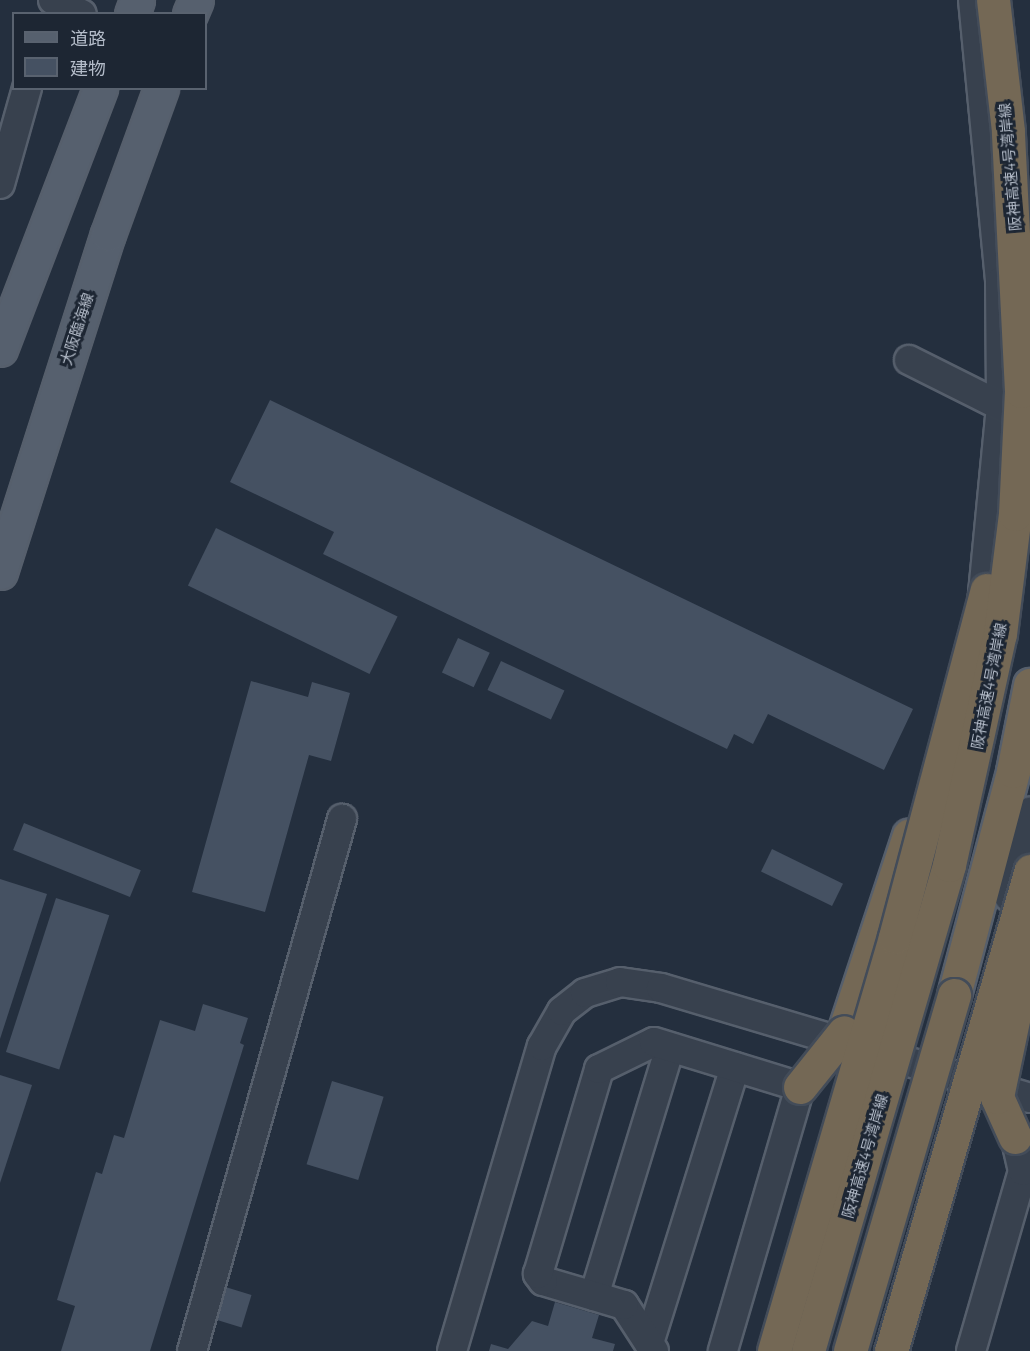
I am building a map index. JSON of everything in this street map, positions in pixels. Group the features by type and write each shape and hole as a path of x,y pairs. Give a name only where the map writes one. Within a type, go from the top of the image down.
{"highway":[{"name":"阪神高速4号湾岸線","path":"808,1351 949,865 1000,634 1015,514 1020,402 1017,257 993,0"},
{"path":"774,1351 895,937 947,732 980,622 1003,513 1017,257"},
{"path":"850,1351 986,880 1030,684"},
{"path":"800,1088 844,1032 873,932 947,732"},
{"path":"891,1351 1030,871"},
{"path":"1023,1142 997,1097 1030,939"}],"main road":[{"path":"0,349 99,90"},
{"name":"大阪臨海線","path":"0,572 108,234 160,90"}],"street":[{"path":"52,0 78,12"},
{"path":"789,1351 877,1054 966,715 988,564 1001,406 993,170 973,0"},
{"path":"0,184 26,90"},
{"path":"909,360 1030,419"},
{"path":"874,1351 957,1077 1030,812"},
{"path":"192,1351 342,819"},
{"path":"452,1351 542,1046 562,1011 585,993 620,982 661,988 1030,1098"},
{"path":"651,1347 624,1305 543,1281 538,1274 599,1069 654,1042 800,1088 723,1351"},
{"path":"594,1296 670,1047"},
{"path":"651,1347 735,1067"},
{"path":"971,1351 1023,1171 1023,1142"}],"building":[{"path":"270,400 913,709 884,770 768,714 753,744 734,734 727,749 323,554 334,532 230,482"},
{"path":"216,528 398,617 370,674 188,586"},
{"path":"458,638 490,653 474,687 442,672"},
{"path":"501,661 564,691 551,720 487,690"},
{"path":"251,681 308,697 312,682 350,693 331,761 309,755 265,912 192,892"},
{"path":"24,823 141,870 130,897 13,850"},
{"path":"772,849 843,884 832,906 761,871"},
{"path":"0,879 47,894 0,1039"},
{"path":"56,898 109,915 59,1069 6,1052"},
{"path":"203,1004 248,1018 240,1043 244,1045 150,1351 61,1351 75,1306 57,1300 96,1172 102,1174 114,1135 124,1138 160,1020 195,1031"},
{"path":"0,1075 32,1085 0,1183"},
{"path":"332,1081 384,1097 358,1180 307,1164"},
{"path":"219,1285 252,1295 242,1327 209,1318"},
{"path":"555,1302 599,1315 592,1338 615,1344 613,1351 489,1351 491,1344 508,1349 532,1321 548,1326"}]}
